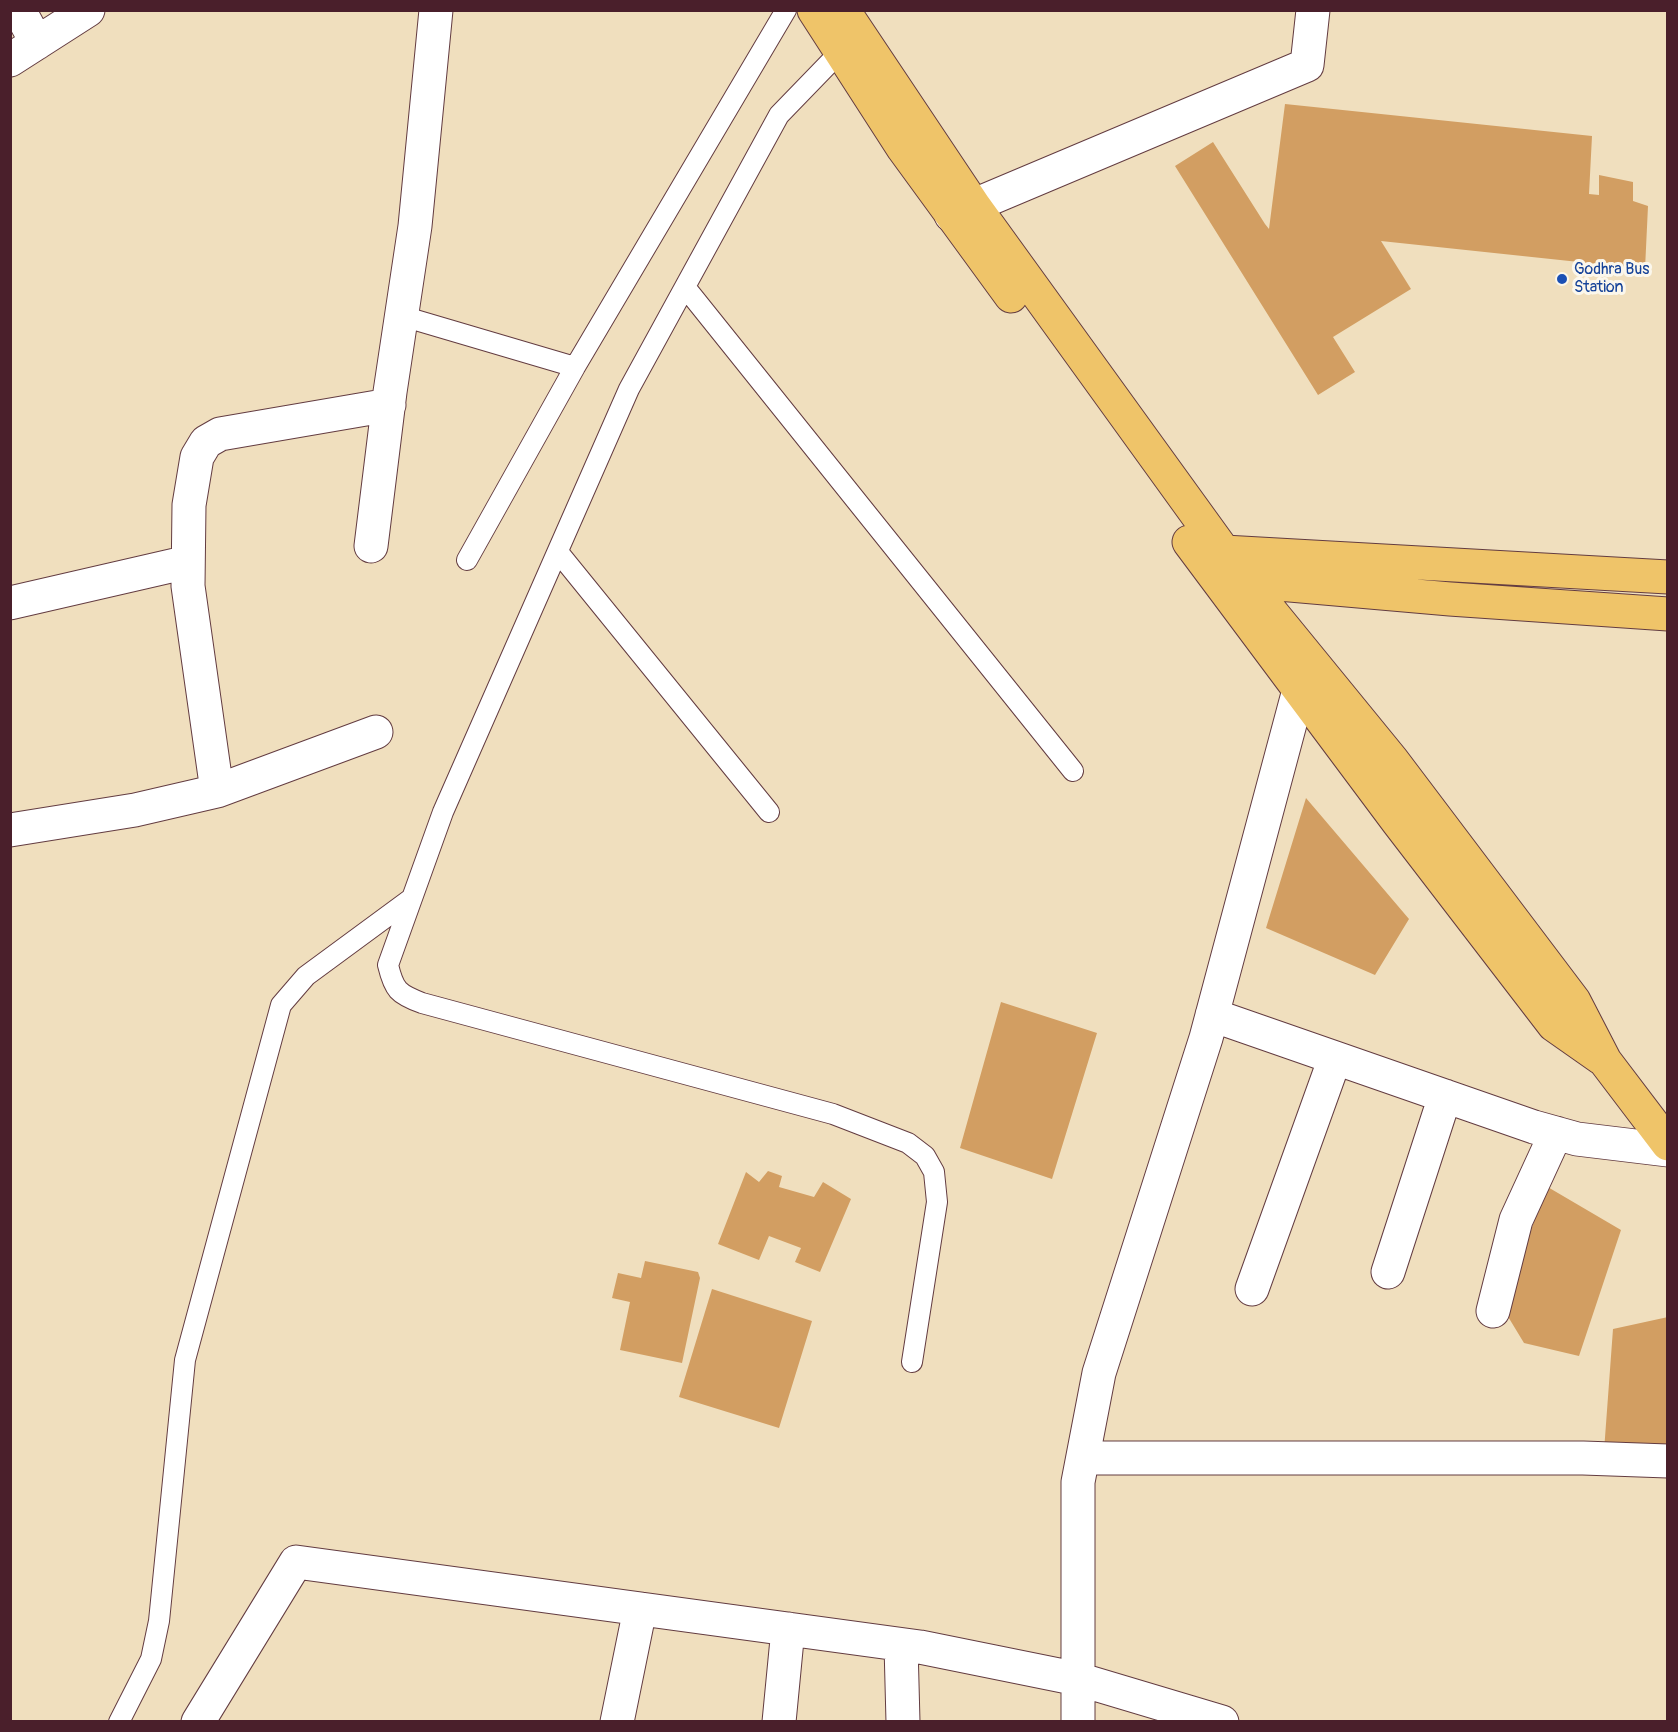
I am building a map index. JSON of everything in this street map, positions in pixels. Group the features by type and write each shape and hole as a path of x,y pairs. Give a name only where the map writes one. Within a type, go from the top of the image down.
{"main road":[{"path":"814,10 903,148 962,210"},
{"path":"843,10 962,210 1221,566 1299,690 1554,1024 1605,1060"},
{"path":"1221,566 1668,577"},
{"path":"1221,566 1450,599 1668,614"},
{"path":"1221,566 1311,658 1400,769 1574,1001 1605,1060 1668,1144"}],"street":[{"path":"19,10 24,51 88,10"},
{"path":"371,546 388,405 415,226 436,10"},
{"path":"962,210 1308,64 1313,10"},
{"path":"217,791 188,586 189,505 197,456 206,442 219,434 388,405"},
{"path":"10,603 188,562"},
{"path":"1078,1722 1078,1482 1099,1373 1212,1015 1299,690 1311,658"},
{"path":"10,830 135,810 217,791 376,732"},
{"path":"1212,1015 1556,1133 1577,1139 1668,1150"},
{"path":"1252,1289 1335,1058"},
{"path":"1388,1272 1445,1096"},
{"path":"1493,1311 1516,1220 1556,1133"},
{"path":"1083,1458 1559,1458 1668,1461"},
{"path":"198,1722 296,1562 901,1645 1078,1679 1222,1722"},
{"path":"617,1722 640,1609"},
{"path":"779,1722 788,1629"},
{"path":"901,1645 903,1722"}],"lane":[{"path":"468,560 575,367 786,10"},
{"path":"840,52 778,115 629,389 443,812 388,965 392,983 402,995 422,1003 833,1114 908,1143 926,1156 934,1172 937,1202 912,1362"},
{"path":"685,287 1073,771"},
{"path":"402,316 575,367"},
{"path":"558,552 769,812"},
{"path":"120,1722 151,1659 159,1620 185,1360 281,1005 306,976 412,898"}],"building":[{"path":"1285,104 1592,136 1589,194 1599,195 1599,175 1633,182 1633,201 1648,206 1645,269 1381,241 1411,289 1333,337 1355,372 1318,395 1175,166 1213,142 1269,229"},
{"path":"1306,798 1409,919 1375,975 1266,928"},
{"path":"1001,1002 1097,1033 1052,1179 960,1148"},
{"path":"768,1171 782,1176 779,1187 814,1197 823,1182 851,1199 820,1272 795,1262 801,1248 769,1236 759,1260 718,1244 746,1172 759,1182"},
{"path":"1546,1186 1621,1230 1579,1356 1524,1343 1504,1310"},
{"path":"645,1261 698,1272 700,1278 682,1363 620,1350 630,1302 612,1298 618,1273 641,1278"},
{"path":"712,1289 812,1321 779,1428 679,1397"},
{"path":"1668,1317 1668,1452 1604,1451 1613,1329"}],"place":[{"name":"Godhra Bus Station","path":"1562,279"}]}
